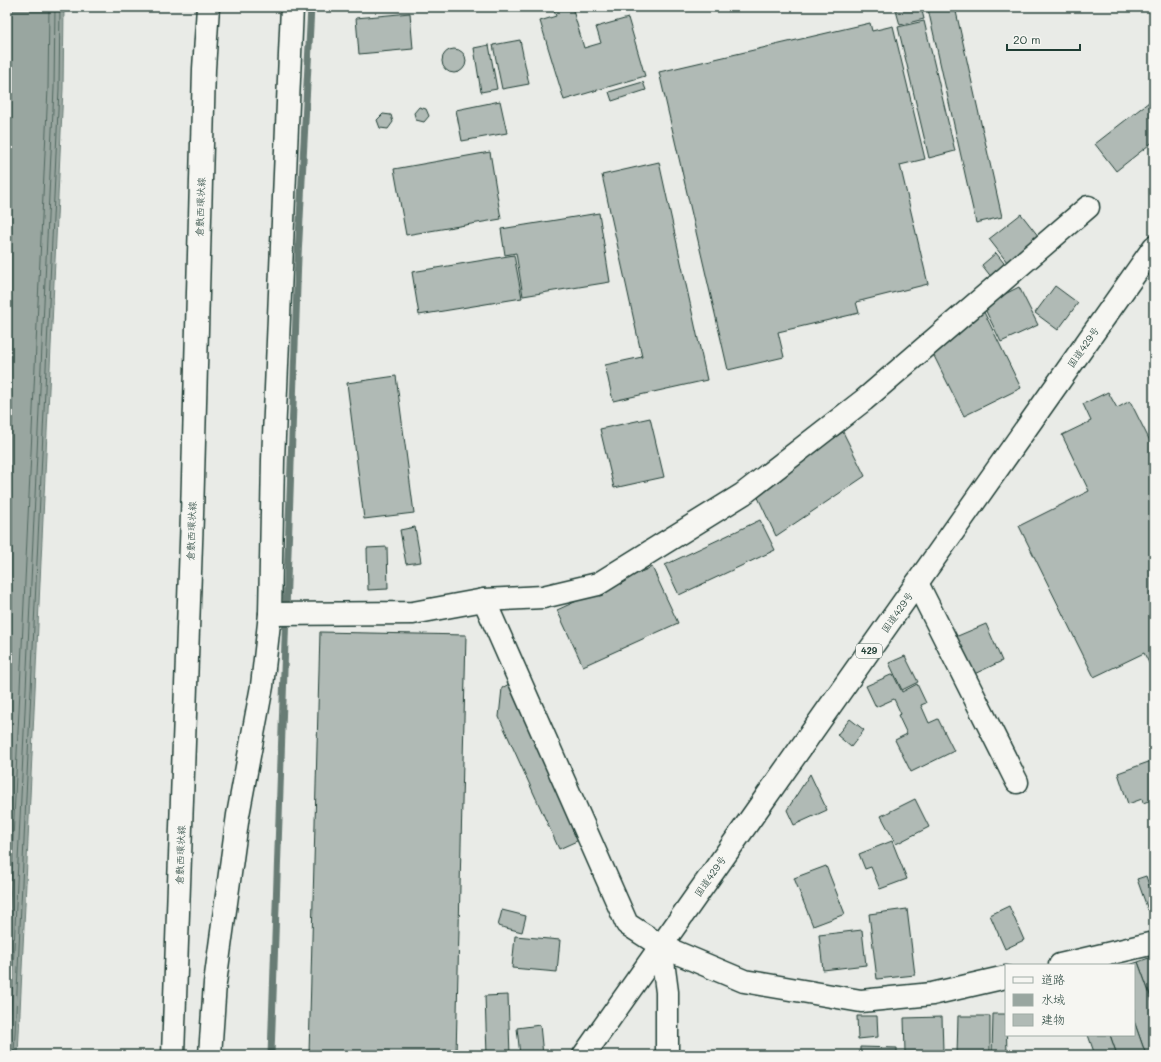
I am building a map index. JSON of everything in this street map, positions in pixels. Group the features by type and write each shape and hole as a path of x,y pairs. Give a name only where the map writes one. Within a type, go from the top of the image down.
{"main road":[{"name":"倉敷西環状線","path":"173,1055 192,515 204,69 208,7"},
{"path":"210,1055 216,975 238,815 262,686 282,614 275,428 292,7"},
{"path":"282,614 413,613 484,600 543,597 598,584 743,494 864,400 1088,207"},
{"name":"国道429号","path":"584,1055 1154,247"},
{"path":"917,583 1017,782"},
{"path":"484,600 627,924 661,946 744,981 861,1001 932,994 1005,977"},
{"path":"1064,964 1154,943"},
{"path":"661,946 667,992 667,1055"}],"water":[{"path":"7,7 64,7 63,89 18,1055 7,1055"}],"building":[{"path":"572,7 584,48 601,43 596,27 628,18 645,76 564,100 540,21 556,16 554,11"},
{"path":"895,7 921,7 924,19 900,25"},
{"path":"934,7 955,7 1002,217 976,223 928,9"},
{"path":"410,13 413,49 359,54 356,18"},
{"path":"924,21 955,151 929,158 898,27"},
{"path":"870,23 872,31 893,26 925,159 900,165 928,284 856,302 859,313 778,332 784,357 728,370 659,72"},
{"path":"520,40 529,84 502,89 493,45"},
{"path":"489,45 497,89 481,92 474,48"},
{"path":"454,49 462,53 466,61 462,69 454,73 446,69 442,61 446,53"},
{"path":"643,82 646,90 612,101 609,92"},
{"path":"500,101 507,133 462,141 456,110"},
{"path":"1149,102 1154,108 1154,141 1116,171 1095,144"},
{"path":"419,107 426,109 429,116 424,122 416,120 414,113"},
{"path":"383,114 391,115 393,122 388,129 380,128 377,120"},
{"path":"490,152 501,219 406,235 394,169"},
{"path":"659,162 707,380 613,401 605,365 642,357 602,175"},
{"path":"599,213 610,282 523,296 516,253 505,255 501,229"},
{"path":"1021,214 1039,237 1007,262 989,239"},
{"path":"996,253 1007,267 992,278 982,265"},
{"path":"514,255 522,298 419,315 412,272"},
{"path":"1055,286 1078,303 1058,330 1035,313"},
{"path":"1019,287 1038,325 1001,342 983,305"},
{"path":"981,306 1021,388 964,416 931,350"},
{"path":"396,376 414,513 364,519 347,383"},
{"path":"1108,392 1117,408 1130,401 1154,449 1154,668 1152,669 1144,653 1094,677 1019,526 1089,491 1062,435 1091,421 1083,404"},
{"path":"650,418 664,477 614,488 600,429"},
{"path":"843,432 865,476 776,536 755,491"},
{"path":"760,520 775,550 679,595 665,565"},
{"path":"415,527 421,562 406,564 400,530"},
{"path":"387,547 388,589 368,590 367,548"},
{"path":"652,567 678,623 583,666 557,610"},
{"path":"986,624 1002,661 970,676 953,638"},
{"path":"320,632 466,635 456,1055 309,1054"},
{"path":"905,656 918,682 902,690 889,663"},
{"path":"893,674 902,692 917,684 926,703 921,705 929,723 938,719 954,751 911,772 895,740 907,734 898,715 901,714 894,699 876,707 866,686"},
{"path":"509,684 579,840 559,849 499,717 502,688"},
{"path":"850,719 864,730 851,747 837,735"},
{"path":"1154,760 1154,799 1143,803 1142,799 1128,804 1118,773"},
{"path":"810,774 827,810 794,825 787,810"},
{"path":"915,799 929,827 896,844 881,816"},
{"path":"892,841 907,879 880,889 871,867 865,869 859,854"},
{"path":"826,866 845,914 813,926 794,878"},
{"path":"1146,876 1154,900 1154,908 1148,910 1137,879"},
{"path":"1009,906 1024,940 1005,949 990,915"},
{"path":"907,909 915,975 877,979 869,914"},
{"path":"502,910 526,916 522,932 498,926"},
{"path":"862,930 866,965 823,970 819,935"},
{"path":"515,936 560,940 557,972 512,968"},
{"path":"1154,956 1154,1006 1138,962"},
{"path":"1138,962 1154,1006 1154,1055 1146,1055 1135,1024 1135,964 1132,964"},
{"path":"508,995 510,1055 487,1055 485,996"},
{"path":"993,1014 1005,1014 1007,1055 992,1055"},
{"path":"857,1016 877,1016 878,1037 858,1039"},
{"path":"958,1016 990,1016 990,1055 957,1055"},
{"path":"942,1017 943,1051 905,1052 904,1018"},
{"path":"1135,1024 1146,1055 1117,1055 1110,1036 1135,1036"},
{"path":"540,1025 543,1055 520,1055 517,1028"},
{"path":"1088,1036 1110,1036 1117,1055 1095,1055"},
{"path":"860,1047 897,1048 897,1055 860,1055"}],"waterway":[{"path":"271,1055 298,257 311,7"}]}
